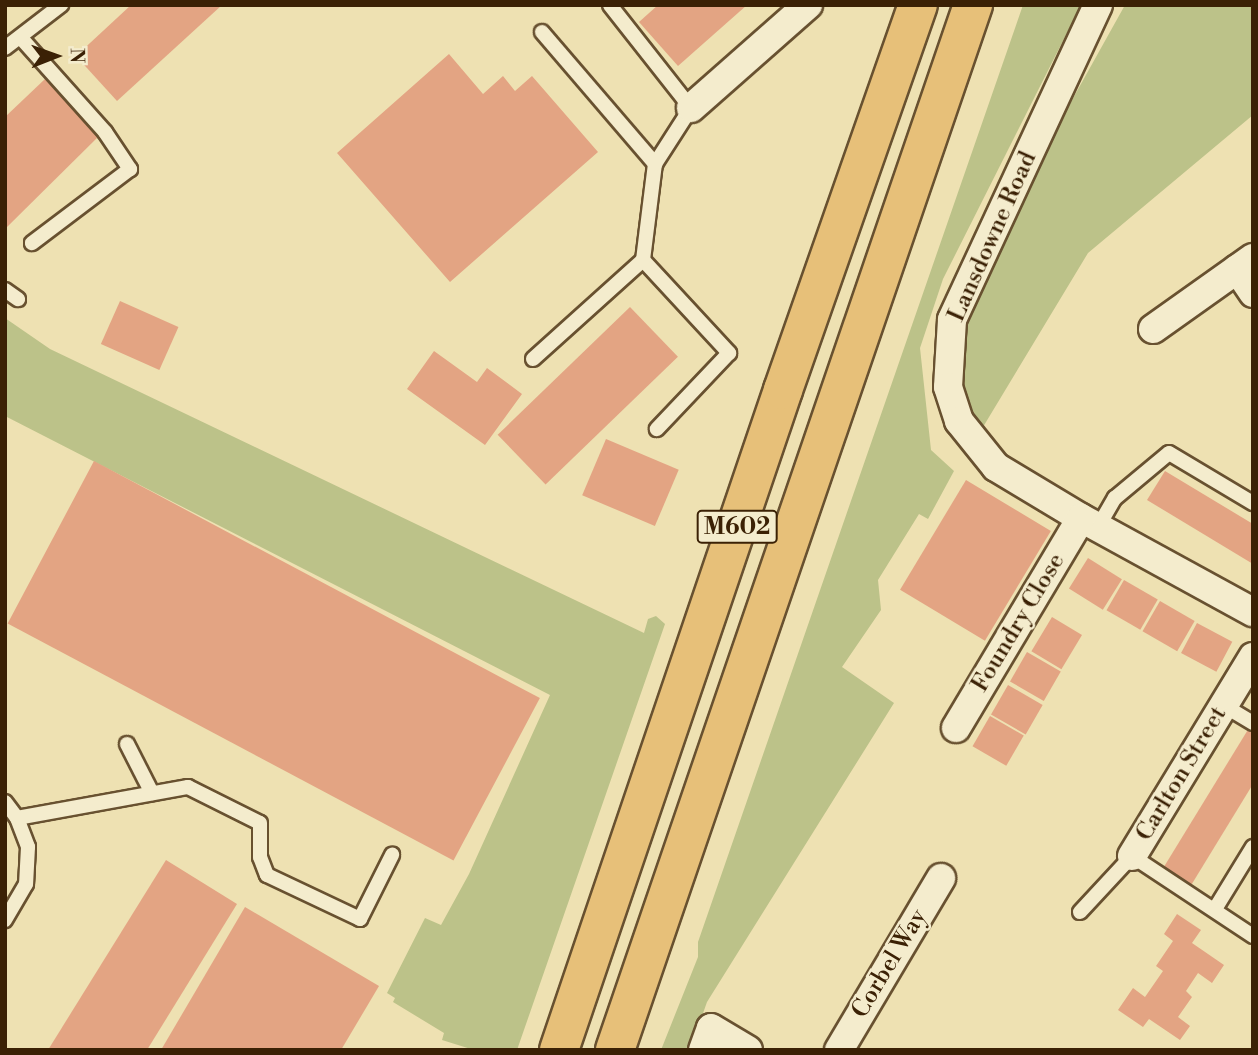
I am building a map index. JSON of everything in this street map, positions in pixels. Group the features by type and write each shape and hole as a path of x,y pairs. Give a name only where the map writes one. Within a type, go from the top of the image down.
{"highway":[{"name":"M602","path":"559,1050 783,390 918,5"},
{"name":"M602","path":"615,1050 973,5"}],"street":[{"path":"691,108 808,5"},
{"name":"Lansdowne Road","path":"1098,5 952,320 948,387 959,421 996,467 1089,522 1253,612"},
{"path":"1153,329 1245,264 1253,293"},
{"name":"Foundry Close","path":"956,727 1089,522"},
{"name":"Carlton Street","path":"1132,856 1253,657"},
{"name":"Corbel Way","path":"839,1050 941,878"},
{"path":"707,1039 748,1050"}],"lane":[{"path":"5,48 61,5"},
{"path":"533,359 643,260 655,164 691,108 610,5"},
{"path":"542,32 655,164"},
{"path":"20,37 105,132 130,169 32,243"},
{"path":"643,260 729,353 657,429"},
{"path":"5,290 18,299"},
{"path":"1089,522 1169,453 1253,503"},
{"path":"1223,705 1253,723"},
{"path":"127,744 152,793"},
{"path":"17,818 188,787 260,823 260,857 267,875 360,919 393,855"},
{"path":"5,802 17,818 28,847 26,884 5,920"},
{"path":"1215,909 1253,846"},
{"path":"1080,912 1132,856 1253,936"}],"green space":[{"path":"1023,5 1081,5 943,279 920,348 931,450 954,471 928,519 919,514 878,580 881,610 842,667 894,703 707,1002 690,1050 661,1050 698,957 698,942"},
{"path":"1125,5 1253,5 1253,115 1088,253 983,427 973,415 963,389 959,355 968,306 1067,109"},
{"path":"5,318 50,349 644,633 648,619 656,616 665,624 517,1050 474,1050 442,1040 444,1033 393,1002 395,998 387,993 425,918 441,925 469,874 550,695 5,416"}],"building":[{"path":"131,5 222,5 117,101 76,56"},
{"path":"658,5 747,5 678,66 639,22"},
{"path":"449,54 483,94 503,76 515,91 532,76 598,152 450,282 337,153"},
{"path":"45,79 100,135 5,229 5,117"},
{"path":"120,301 178,327 159,370 101,344"},
{"path":"630,307 678,357 546,484 498,435"},
{"path":"434,351 477,382 487,368 522,394 485,445 407,389"},
{"path":"606,439 679,470 655,526 582,495"},
{"path":"94,461 540,698 454,861 8,623"},
{"path":"1165,471 1253,524 1253,564 1147,500"},
{"path":"966,480 1051,531 985,641 900,590"},
{"path":"1088,558 1122,579 1103,610 1069,589"},
{"path":"1124,580 1158,600 1140,630 1106,610"},
{"path":"1160,601 1195,621 1177,651 1142,631"},
{"path":"1052,617 1082,635 1061,669 1031,651"},
{"path":"1197,623 1232,642 1216,672 1181,653"},
{"path":"1027,652 1061,672 1044,701 1010,681"},
{"path":"1008,685 1043,705 1026,734 991,714"},
{"path":"990,716 1024,736 1006,766 972,746"},
{"path":"1249,728 1253,730 1253,784 1190,887 1162,870"},
{"path":"166,860 237,904 147,1050 48,1050"},
{"path":"245,907 379,986 341,1050 161,1050"},
{"path":"1177,914 1201,930 1192,943 1224,965 1212,983 1198,973 1186,991 1192,997 1178,1017 1190,1026 1180,1040 1149,1019 1143,1027 1118,1010 1133,988 1145,997 1163,971 1156,966 1173,941 1164,934"}]}
